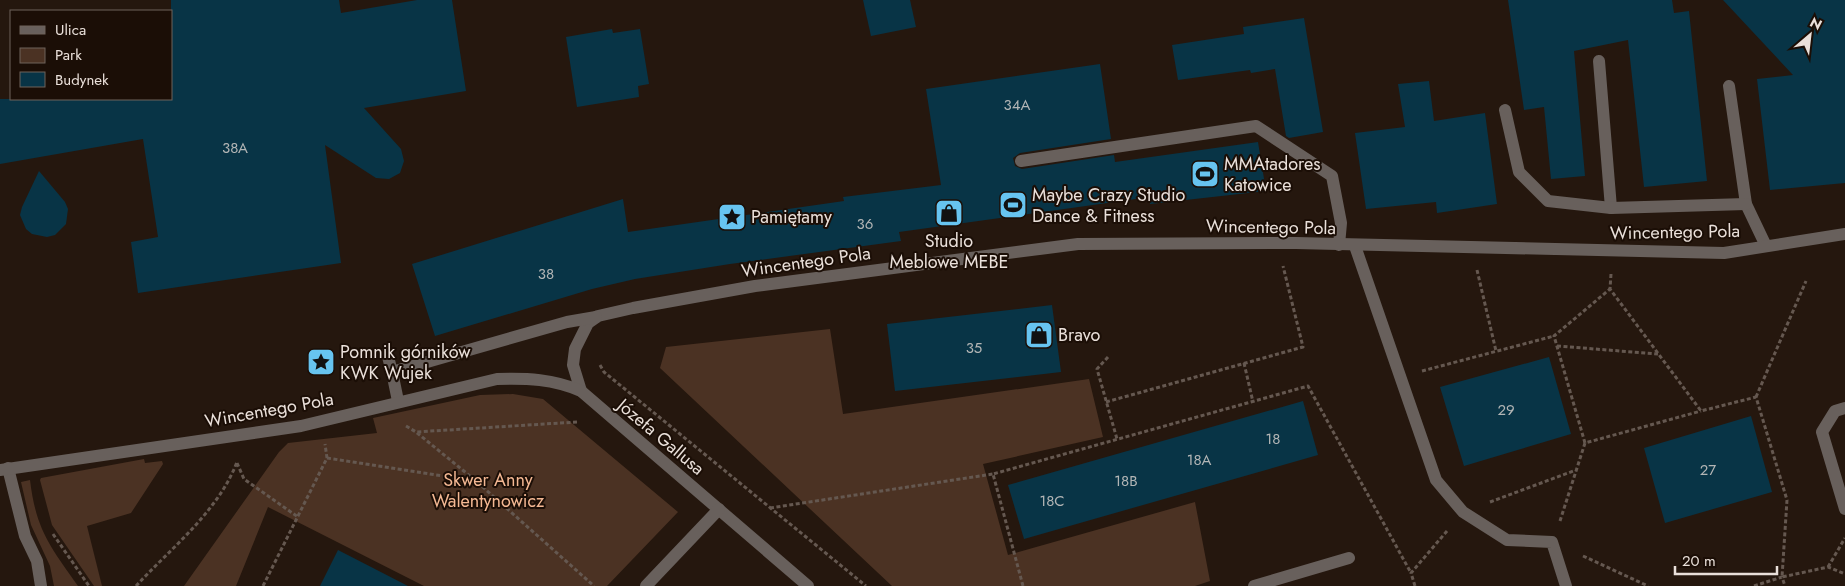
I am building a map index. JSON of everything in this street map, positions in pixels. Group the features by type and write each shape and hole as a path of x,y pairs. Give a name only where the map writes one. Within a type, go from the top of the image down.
{"street":[{"path":"1598,61 1610,208"},
{"path":"1729,86 1746,204 1766,246"},
{"path":"1505,110 1519,172 1548,201 1610,208 1746,204"},
{"path":"1021,162 1256,126 1332,176 1341,223 1339,245"},
{"name":"Wincentego Pola","path":"392,372 567,322 633,308 755,286 1078,244 1339,245 1724,253 1845,234"},
{"path":"1355,246 1436,480 1463,512 1507,540 1552,542 1566,586"},
{"path":"581,391 573,365 574,350 588,323 598,316"},
{"path":"387,353 398,401"},
{"name":"Wincentego Pola","path":"4,469 301,426 398,401 496,379 528,378 551,381 581,391"},
{"name":"Józefa Gallusa","path":"581,391 808,586"},
{"path":"1845,408 1835,411 1822,432 1845,509"},
{"path":"4,469 25,536 37,561 41,586"},
{"path":"646,586 719,509"},
{"path":"1254,586 1349,558"}],"path":[{"path":"1106,402 1303,347 1283,266"},
{"path":"1477,270 1496,351"},
{"path":"1611,274 1610,289 1701,411"},
{"path":"1785,586 1782,577 1788,500 1756,397 1806,281"},
{"path":"1400,376 1554,336 1610,289"},
{"path":"1554,336 1585,443 1552,542 1648,586"},
{"path":"1557,346 1659,354"},
{"path":"596,356 604,372 866,586"},
{"path":"1108,358 1098,369 1117,440"},
{"path":"1244,363 1253,402"},
{"path":"770,508 993,474 1308,386 1412,574 1415,586"},
{"path":"1585,443 1756,397"},
{"path":"576,421 416,432 594,586"},
{"path":"136,586 176,546 232,476 236,455"},
{"path":"264,586 327,458 476,482"},
{"path":"236,462 244,479 298,517"},
{"path":"1412,574 1463,512 1576,470"},
{"path":"993,474 1023,586"},
{"path":"48,526 88,586"},
{"path":"1828,567 1845,538"},
{"path":"1754,586 1782,577 1828,567 1845,574"}],"green space":[{"path":"830,329 843,414 1089,379 1103,437 983,464 1008,555 1195,502 1210,581 1195,586 892,586 660,368 666,347"},
{"name":"Skwer Anny Walentynowicz","path":"513,394 543,399 678,512 607,586 424,586 268,507 236,586 184,586 279,452 288,443 377,433 373,418 480,395"},
{"path":"144,459 145,463 162,461 163,464 131,513 87,526 102,586 94,586 52,525 40,480 41,478"},
{"path":"30,480 40,525 52,548 78,586 54,586 50,566 31,525 21,482"}],"building":[{"path":"171,0 339,0 341,13 417,0 452,0 466,91 364,108 401,149 404,161 400,173 389,179 376,178 325,145 341,263 138,293 131,242 158,237 143,139 0,164 0,99 172,100"},
{"path":"863,0 910,0 916,27 871,36"},
{"path":"1508,0 1672,0 1674,13 1689,11 1707,181 1644,187 1628,40 1574,51 1585,176 1551,179 1544,107 1524,110"},
{"path":"1723,0 1845,0 1845,183 1770,190 1757,79 1793,75"},
{"path":"1304,18 1323,132 1289,138 1286,136 1275,69 1251,73 1250,70 1178,80 1172,45 1244,34 1243,27"},
{"path":"612,29 613,33 640,29 649,84 638,86 639,97 577,107 566,37"},
{"path":"1100,64 1111,139 1020,153 1013,158 1015,166 1022,169 1114,155 1115,162 1258,142 1266,191 1150,204 1150,197 899,232 901,241 635,279 592,289 435,336 412,264 623,199 628,232 844,201 843,197 941,185 926,89"},
{"path":"1429,81 1434,121 1485,113 1497,204 1437,213 1436,202 1366,209 1355,133 1405,127 1398,84"},
{"path":"39,171 65,202 68,209 66,224 55,235 47,237 32,234 26,229 20,215"},
{"path":"1052,305 1061,372 895,391 887,324"},
{"path":"1549,357 1571,434 1464,466 1440,387"},
{"path":"1303,401 1318,455 1024,539 1008,485"},
{"path":"1751,416 1772,492 1665,523 1644,448"},
{"path":"338,550 408,586 320,586"}],"place":[{"name":"MMAtadores Katowice","path":"1205,174"},
{"name":"Maybe Crazy Studio Dance & Fitness","path":"1013,205"},
{"name":"Studio Meblowe MEBE","path":"949,213"},
{"name":"Pamiętamy","path":"732,217"},
{"name":"Bravo","path":"1039,335"},
{"name":"Pomnik górników KWK Wujek","path":"321,362"}]}
